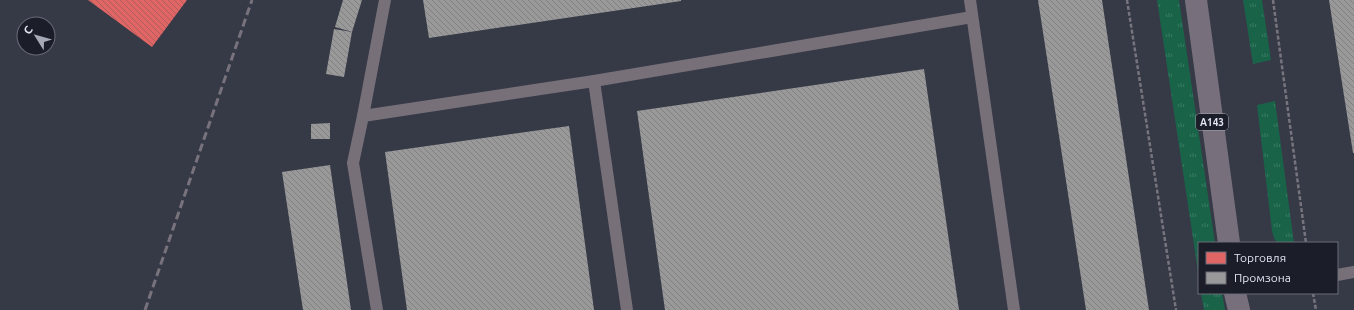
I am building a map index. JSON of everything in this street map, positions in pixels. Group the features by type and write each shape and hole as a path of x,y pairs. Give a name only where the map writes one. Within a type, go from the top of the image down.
{"main road":[{"name":"А143","path":"1196,0 1228,242"},
{"path":"1235,294 1238,310"}],"lane":[{"path":"377,310 353,163 385,0"},
{"path":"970,0 1014,310"},
{"path":"363,116 594,81 972,17"},
{"path":"594,81 627,310"},
{"path":"1338,275 1354,272"}],"path":[{"path":"1127,0 1176,310"},
{"path":"1272,0 1306,242"},
{"path":"1313,294 1316,310"}],"green space":[{"path":"1157,0 1179,0 1215,242 1198,242 1198,271"},
{"path":"1243,0 1262,0 1271,60 1253,64"},
{"path":"1275,101 1294,242 1276,242 1272,231 1257,105"},
{"path":"1201,294 1222,294 1225,310 1204,310"}],"building: Торговля":[{"path":"88,0 187,0 152,47"}],"building: Промзона":[{"path":"343,0 362,0 352,32 335,27"},
{"path":"423,0 681,0 681,1 429,38"},
{"path":"1038,0 1102,0 1149,310 1086,310"},
{"path":"1329,0 1354,0 1354,153 1353,153"},
{"path":"334,29 352,32 344,77 326,74"},
{"path":"924,69 959,310 665,310 637,111"},
{"path":"330,123 330,139 311,139 311,124"},
{"path":"569,126 594,310 407,310 385,152"},
{"path":"330,165 351,310 303,310 282,172"}],"railway":[{"path":"145,310 252,0"}]}
